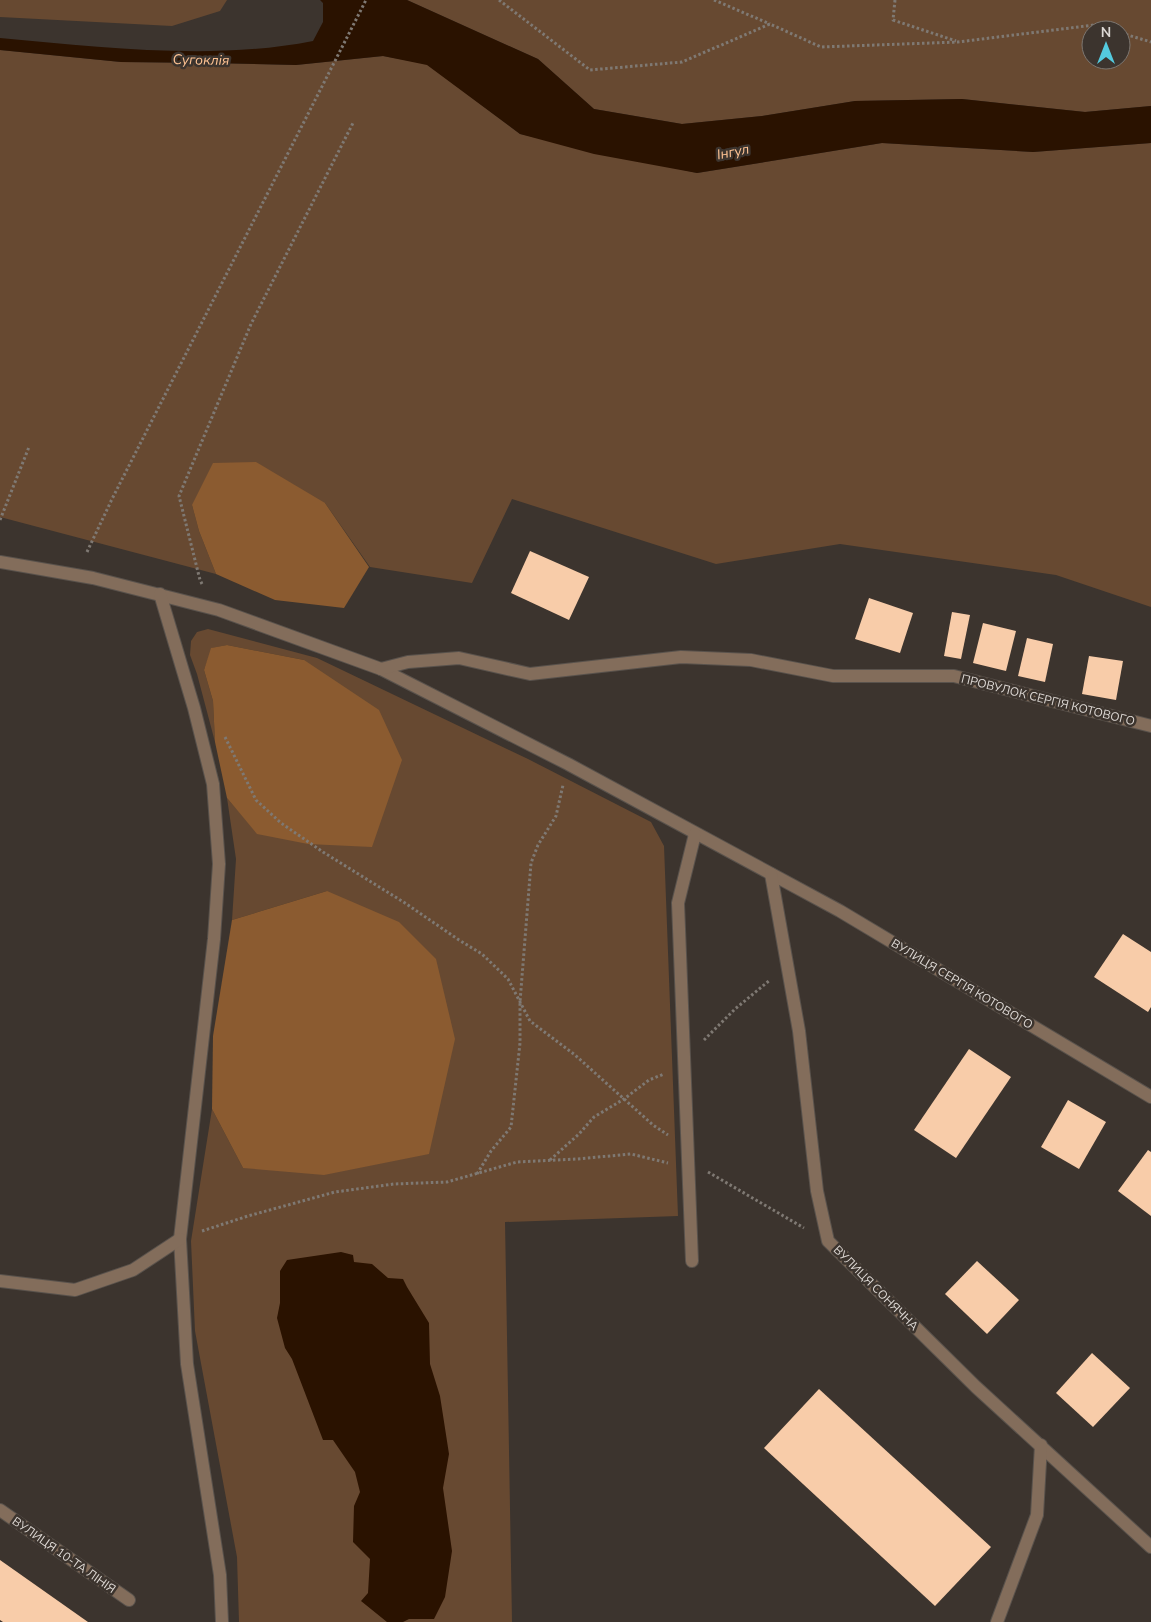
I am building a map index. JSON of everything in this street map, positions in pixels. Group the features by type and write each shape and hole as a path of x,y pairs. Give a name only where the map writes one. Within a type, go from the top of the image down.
{"street":[{"name":"ВУЛИЦЯ СЕРГІЯ КОТОВОГО","path":"0,562 93,578 219,610 381,669 568,764 840,911 1151,1097"},
{"path":"160,594 194,708 213,784 219,864 213,949 180,1239 187,1364 220,1575 222,1622"},
{"name":"ПРОВУЛОК СЕРГІЯ КОТОВОГО","path":"381,669 408,662 459,658 530,674 681,657 750,660 833,676 954,676 1151,726"},
{"path":"692,1261 678,903 695,834"},
{"name":"ВУЛИЦЯ СОНЯЧНА","path":"771,874 799,1031 817,1191 828,1240 976,1387 1151,1547"},
{"path":"0,1280 75,1290 133,1270 180,1239"},
{"path":"997,1622 1037,1515 1041,1445"},
{"name":"ВУЛИЦЯ 10-ТА ЛІНІЯ","path":"0,1510 129,1600"}],"path":[{"path":"88,552 112,499 366,0"},
{"path":"499,0 590,70 682,62 770,24"},
{"path":"714,0 821,47 958,42 1081,27"},
{"path":"895,0 893,20 958,42"},
{"path":"1131,36 1151,42"},
{"path":"219,610 200,580 179,496 251,324 353,122"},
{"path":"0,520 29,448"},
{"path":"221,730 256,800 281,823 323,852 405,902 482,954 508,979 530,1021 575,1055 653,1125 672,1138 688,1168"},
{"path":"476,1174 510,1127 520,1043 520,1002 531,863 538,845 556,816 568,764"},
{"path":"180,1239 248,1216 335,1192 394,1184 447,1182 517,1162 631,1154 712,1172 773,1211 828,1240"}],"shaded area":[{"path":"0,0 227,0 220,11 172,26 0,17"},
{"path":"407,0 1151,0 1151,106 1085,112 962,99 855,101 762,116 682,124 594,109 538,59"},
{"path":"0,50 121,62 296,65 383,56 427,64 520,134 697,173 882,143 1033,152 1151,143 1151,607 1056,575 840,544 716,564 512,499 472,583 370,567 325,503 192,505 199,531 216,574 0,517"},
{"path":"256,462 325,503 369,567 344,608 275,600 216,574 199,531 192,505 213,463"},
{"path":"208,629 317,658 528,759 651,822 664,846 678,1216 505,1222 512,1622 239,1622 237,1557 195,1331 191,1241 212,1109 243,1168 327,891 232,920 236,859 227,798 258,834 304,660 227,645 212,648 204,670 213,701 215,742 190,655 191,641 197,632"},
{"path":"227,645 304,660 379,710 402,760 372,847 308,844 257,834 227,798 215,742 213,701 204,670 211,648"},
{"path":"327,891 399,922 436,959 455,1039 429,1154 324,1175 243,1168 212,1109 213,1036 232,920"}],"water":[{"path":"320,0 407,0 538,59 594,109 682,124 762,116 855,101 962,99 1085,112 1151,106 1151,143 1033,152 882,143 697,173 594,154 520,134 427,65 383,56 296,65 121,62 0,50 0,38 157,50 236,50 275,47 313,41 323,22 323,3"},
{"path":"341,1252 353,1255 354,1262 372,1264 388,1278 403,1279 429,1323 430,1364 440,1396 449,1454 443,1488 452,1551 445,1597 434,1619 409,1619 403,1622 387,1622 361,1601 368,1593 370,1559 353,1542 354,1506 360,1492 355,1472 333,1440 323,1440 292,1359 285,1348 277,1318 280,1303 280,1271 287,1260"}],"building":[{"path":"530,551 589,577 569,620 511,593"},
{"path":"869,598 913,613 900,653 855,639"},
{"path":"952,612 970,615 961,659 944,656"},
{"path":"983,623 1016,631 1006,671 973,663"},
{"path":"1027,638 1053,644 1045,682 1018,676"},
{"path":"1089,656 1123,661 1116,700 1082,694"},
{"path":"1123,934 1151,952 1151,1007 1148,1012 1094,977"},
{"path":"969,1049 1011,1077 956,1158 914,1130"},
{"path":"1068,1100 1106,1122 1079,1169 1041,1147"},
{"path":"1148,1150 1151,1152 1151,1216 1118,1191"},
{"path":"977,1261 1019,1300 987,1334 945,1294"},
{"path":"1092,1353 1130,1388 1093,1427 1056,1393"},
{"path":"819,1389 991,1547 935,1606 764,1448"},
{"path":"0,1560 88,1622 3,1622 0,1620"}],"water label":[{"name":"Сугоклія","path":"201,60"},
{"name":"Інгул","path":"733,152"}]}
